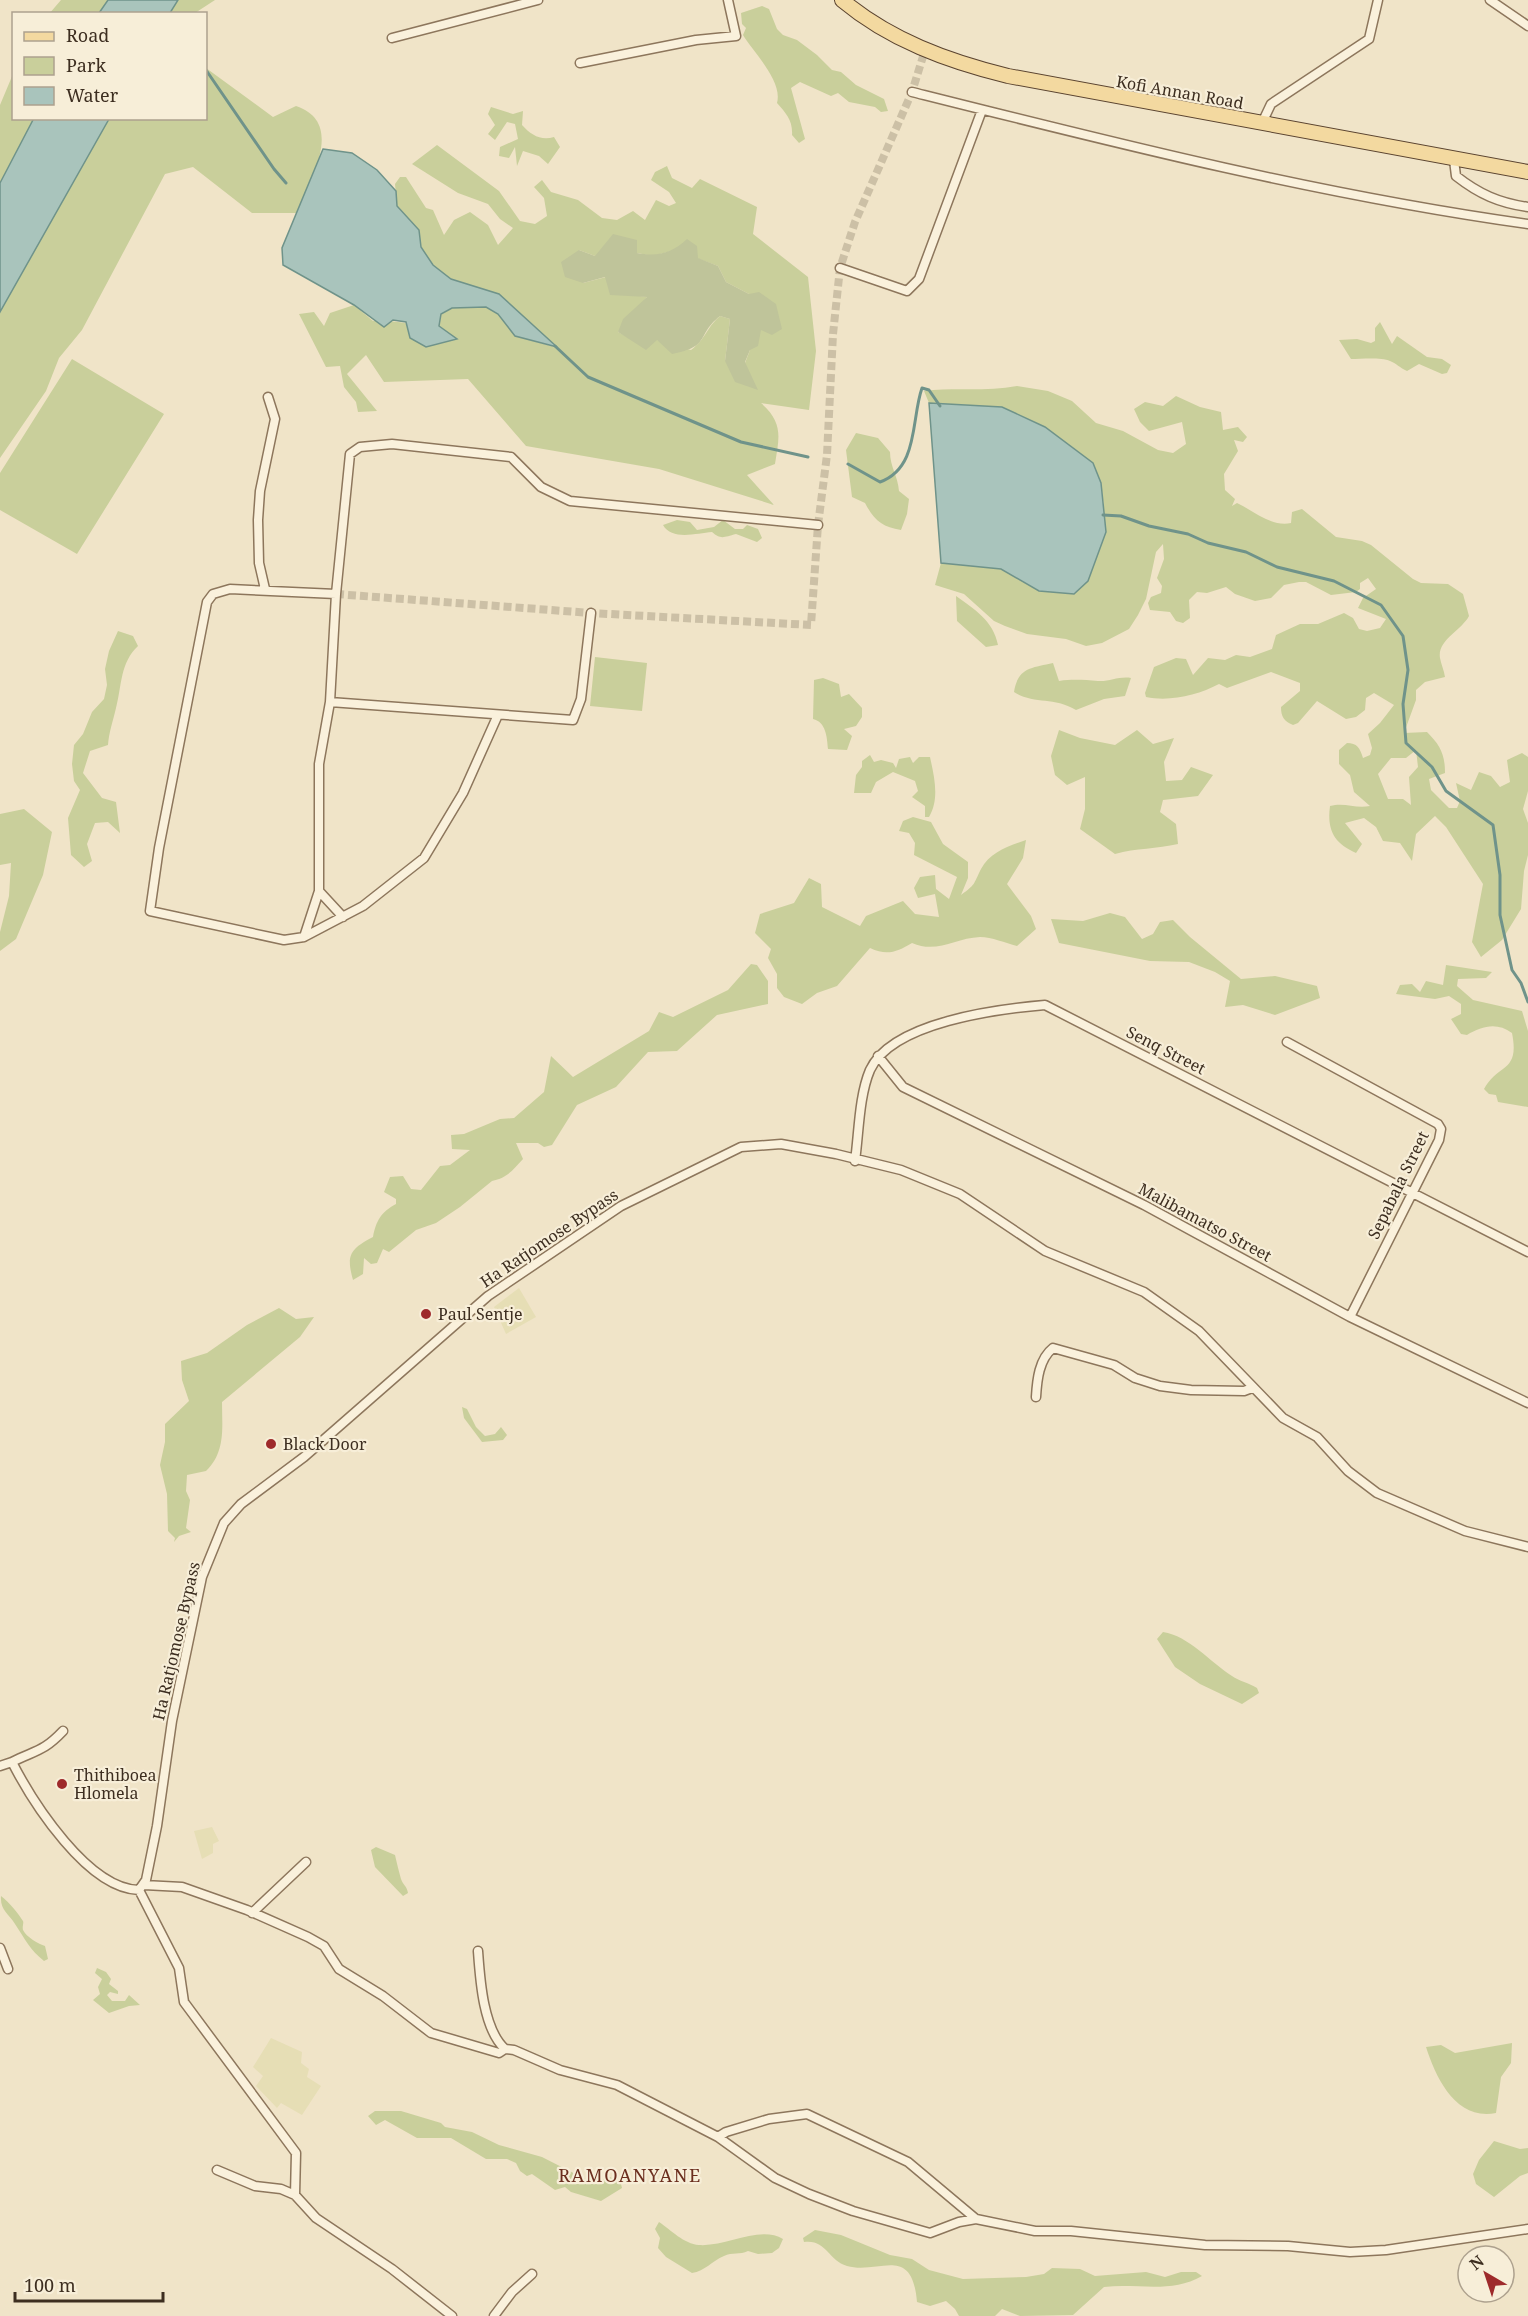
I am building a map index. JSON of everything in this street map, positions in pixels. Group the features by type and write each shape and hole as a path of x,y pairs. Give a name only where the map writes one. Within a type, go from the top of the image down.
{"main road":[{"name":"Kofi Annan Road","path":"842,0 876,25 902,40 969,66 1137,101 1528,172"}],"street":[{"path":"392,38 538,0"},
{"path":"580,63 696,40 736,36 728,0"},
{"path":"1262,123 1272,104 1369,39 1378,0"},
{"path":"1490,0 1528,26"},
{"path":"912,92 1243,173 1528,224"},
{"path":"840,268 907,291 919,279 982,110"},
{"path":"1454,160 1456,176 1477,193 1504,203 1528,207"},
{"path":"265,589 259,562 258,520 260,491 275,419 268,397"},
{"path":"304,937 319,891 319,764 330,702 336,594 350,454 360,447 392,444 511,457 541,487 570,501 818,525"},
{"path":"336,594 230,589 213,594 207,602 159,848 150,911 284,940 304,937 363,906 424,858 463,793 497,717"},
{"path":"330,702 497,717 573,720 581,699 591,613"},
{"path":"319,891 343,917"},
{"name":"Senq Street","path":"878,1056 889,1046 948,1021 996,1009 1045,1005 1528,1252"},
{"name":"Sepabala Street","path":"1287,1042 1438,1124 1441,1129 1439,1140 1350,1317"},
{"path":"855,1161 870,1072 878,1056"},
{"name":"Malibamatso Street","path":"878,1056 903,1087 1144,1205 1350,1317 1528,1403"},
{"name":"Ha Ratjomose Bypass","path":"142,1888 157,1826 172,1721 202,1577 225,1523 241,1504 304,1457 488,1296 621,1206 741,1147 760,1144 790,1145 901,1170 960,1194 1045,1251 1144,1292 1199,1331 1229,1359 1252,1388 1283,1418 1317,1437 1348,1471 1377,1493 1465,1531 1528,1547"},
{"path":"1036,1397 1037,1379 1045,1353 1053,1348 1084,1354 1114,1365 1134,1378 1160,1386 1191,1390 1244,1391 1252,1388"},
{"path":"0,1766 28,1754 39,1752 63,1731"},
{"path":"12,1762 43,1816 76,1854 112,1881 142,1888 182,1887 252,1913 324,1946 339,1969 383,1996 430,2033 499,2053 505,2049"},
{"path":"252,1913 306,1862"},
{"path":"142,1888 179,1968 184,2002 296,2153 295,2195"},
{"path":"0,1948 8,1969"},
{"path":"478,1952 483,1999 496,2041 505,2049 514,2050 560,2070 617,2085 718,2137 775,2178 853,2211 930,2233 959,2222 976,2219 1035,2231 1071,2231 1205,2245 1288,2246 1350,2252 1386,2250 1528,2229"},
{"path":"718,2137 726,2132 769,2119 807,2114 908,2162 976,2219"},
{"path":"217,2170 255,2186 281,2189 295,2195 316,2218 392,2269 452,2316"},
{"path":"494,2316 512,2292 532,2274"}],"shaded area":[{"path":"519,1288 536,1317 506,1334 494,1307"},
{"path":"212,1827 219,1841 213,1844 213,1853 202,1859 194,1831"},
{"path":"271,2038 302,2052 301,2063 309,2069 307,2077 321,2086 302,2115 281,2103 277,2108 256,2086 263,2076 253,2067"}],"green space":[{"path":"61,0 108,0 100,12 51,12"},
{"path":"178,0 215,0 197,12 171,12"},
{"path":"762,6 769,9 777,29 783,35 797,40 832,70 841,72 856,85 884,99 888,111 881,112 875,107 849,102 838,93 831,96 800,82 791,88 805,139 799,143 792,135 788,118 777,103 778,94 772,77 743,35 746,28 742,24 741,13"},
{"path":"207,69 273,117 296,106 311,114 319,125 322,138 316,169 297,213 252,213 193,167 165,174 82,330 59,358 46,391 0,458 0,312 108,120 207,120"},
{"path":"12,76 12,120 33,120 0,183 0,105"},
{"path":"491,107 513,114 523,111 522,125 529,132 541,138 554,137 560,147 548,164 539,156 523,151 517,166 515,147 509,158 499,156 500,147 518,139 515,124 507,122 495,140 488,134 495,125 488,114"},
{"path":"437,145 499,191 520,221 535,224 547,216 544,198 534,187 542,180 551,192 578,200 602,218 617,220 633,211 645,220 656,200 669,206 676,203 669,192 651,180 655,172 667,166 672,178 692,188 700,179 757,207 753,234 808,277 816,351 809,410 761,403 777,424 775,464 747,475 774,505 659,469 526,446 468,379 384,382 366,355 347,374 377,411 358,412 356,402 344,387 340,366 326,367 299,314 314,312 324,326 330,313 354,305 373,321 405,323 456,339 439,326 440,314 452,308 486,307 498,314 515,336 555,347 499,294 451,279 433,265 421,247 419,230 397,206 395,184 400,177 406,177 426,208 433,210 444,235 454,220 470,212 488,225 498,245 513,228 500,219 488,204 458,193 412,164","holes":["579,250 595,256 637,253 653,256 675,250 718,266 726,282 749,294 750,350 745,363 725,361 730,319 720,316 691,350 657,340 629,338 618,332 647,297 632,295 606,277 583,283"]},
{"path":"613,234 637,240 637,253 645,254 664,253 676,248 687,239 697,246 698,258 718,266 726,282 749,294 759,292 776,304 782,329 772,335 761,330 758,346 750,350 745,362 758,390 735,382 725,361 730,319 720,316 712,323 698,344 685,351 672,354 657,340 646,350 618,332 623,319 647,297 610,295 605,277 583,283 565,277 561,262 579,250 595,256"},
{"path":"1380,322 1392,344 1397,336 1427,357 1442,359 1451,365 1447,373 1442,374 1419,364 1407,371 1386,360 1351,359 1339,340 1357,339 1371,343 1375,341 1375,328"},
{"path":"72,359 164,414 77,554 0,510 0,473"},
{"path":"1017,386 1048,391 1072,401 1096,423 1123,431 1158,450 1173,453 1186,444 1182,422 1149,431 1140,422 1134,409 1145,402 1163,406 1176,396 1200,407 1221,412 1223,430 1238,427 1247,437 1243,442 1234,440 1238,451 1224,474 1225,490 1235,499 1232,506 1237,503 1270,521 1284,524 1291,523 1292,512 1302,509 1336,537 1362,541 1371,545 1413,579 1421,583 1448,584 1463,594 1469,616 1442,646 1440,658 1445,677 1425,682 1416,690 1416,700 1404,733 1427,732 1438,746 1443,755 1445,773 1429,779 1431,790 1449,808 1457,808 1460,801 1456,783 1471,790 1479,772 1491,776 1500,787 1510,782 1507,760 1522,753 1528,757 1528,791 1523,809 1528,823 1528,855 1524,871 1521,909 1502,940 1481,957 1472,942 1483,884 1446,827 1435,816 1416,834 1412,861 1400,843 1383,841 1376,827 1364,818 1345,823 1362,844 1356,853 1342,845 1333,834 1329,814 1330,806 1370,806 1354,792 1350,775 1339,764 1339,750 1350,743 1358,747 1363,758 1370,755 1372,748 1368,734 1394,705 1374,693 1366,698 1365,710 1356,717 1346,719 1317,701 1298,723 1293,725 1284,718 1281,707 1300,691 1300,683 1271,672 1227,688 1219,684 1184,696 1165,699 1146,697 1145,693 1154,667 1176,658 1186,659 1193,675 1208,658 1225,660 1236,655 1250,657 1272,649 1276,635 1300,624 1318,624 1344,613 1353,618 1359,629 1367,631 1380,628 1386,619 1358,608 1363,598 1376,589 1368,578 1360,583 1360,589 1356,592 1331,595 1306,582 1284,585 1271,598 1255,601 1235,594 1226,587 1207,593 1197,592 1189,600 1190,618 1183,623 1176,621 1170,612 1150,610 1148,603 1151,597 1161,593 1162,586 1157,578 1164,559 1163,544 1156,552 1146,599 1129,629 1102,643 1086,646 1066,639 1027,634 1005,626 994,621 964,594 935,585 941,563 1001,569 1039,591 1104,507 1101,483 1093,463 1044,427 1002,407 929,403 924,391","holes":["1416,750 1418,767 1409,777 1411,805 1403,799 1388,799 1378,774 1391,758 1406,758"]},
{"path":"856,433 878,438 890,452 899,491 909,499 907,514 901,530 879,522 865,503 852,497 846,450"},
{"path":"677,520 690,522 697,530 714,527 723,520 735,529 743,529 747,525 758,529 762,538 757,542 736,534 723,537 712,532 679,535 667,530 663,525"},
{"path":"956,596 988,622 998,645 986,647 957,621"},
{"path":"118,631 133,636 138,646 128,660 122,675 108,745 90,751 83,773 102,798 116,802 120,833 108,822 95,823 87,844 92,861 84,867 71,855 68,818 80,790 74,781 72,764 74,745 83,734 92,712 104,699 107,685 105,669 109,651"},
{"path":"595,657 647,663 642,711 590,706"},
{"path":"1053,663 1059,681 1131,678 1125,696 1104,699 1076,710 1060,703 1029,698 1014,692 1019,678 1027,670"},
{"path":"823,678 839,684 841,697 849,694 862,708 862,717 856,726 844,729 852,736 847,750 828,749 821,723 813,719 814,680"},
{"path":"1059,730 1080,738 1115,745 1137,730 1153,744 1174,738 1164,762 1166,781 1182,780 1191,767 1213,775 1198,796 1163,800 1160,812 1176,824 1178,844 1115,854 1080,829 1085,809 1085,777 1067,785 1055,775 1051,756"},
{"path":"870,755 874,762 881,760 893,763 896,768 899,759 910,757 913,763 919,757 930,757 935,795 929,817 925,817 925,806 912,797 918,791 915,781 893,772 876,782 871,793 854,793 856,775 862,767 862,761"},
{"path":"24,809 52,832 43,875 16,939 0,951 0,932 9,896 11,863 0,865 0,814"},
{"path":"913,817 931,822 943,844 968,862 968,878 961,895 974,884 989,858 1000,850 1026,840 1023,858 1007,884 1031,916 1036,929 1017,946 980,937 930,947 912,943 892,952 870,948 837,986 817,993 802,1004 784,997 777,988 777,974 768,958 771,949 755,933 760,914 794,903 809,878 821,884 822,907 860,926 866,916 903,901 915,914 939,917 935,894 918,898 914,888 920,877 935,875 936,889 949,899 957,877 914,855 915,843 909,833 899,831 903,821"},
{"path":"1110,913 1125,917 1142,939 1153,934 1160,922 1173,920 1241,979 1275,976 1317,986 1320,998 1275,1015 1243,1005 1225,1007 1230,981 1215,972 1189,962 1150,961 1059,943 1051,919 1083,921"},
{"path":"751,964 757,965 768,981 768,1004 717,1015 677,1051 648,1052 616,1087 577,1105 552,1145 544,1147 538,1143 516,1143 523,1159 509,1173 492,1181 436,1223 416,1230 389,1252 383,1249 377,1263 371,1264 364,1258 363,1274 353,1280 350,1264 352,1254 359,1245 373,1237 380,1218 386,1210 396,1204 396,1199 384,1192 390,1177 403,1176 411,1189 421,1190 440,1166 450,1165 470,1150 452,1149 451,1135 464,1134 500,1119 514,1118 544,1092 551,1056 573,1077 649,1031 659,1012 673,1017 728,990"},
{"path":"1446,965 1492,972 1486,978 1458,979 1457,986 1473,1000 1522,1011 1528,1031 1528,1107 1498,1102 1496,1095 1489,1094 1484,1089 1506,1066 1513,1055 1512,1033 1501,1027 1490,1026 1467,1035 1461,1034 1451,1019 1461,1014 1461,1004 1449,996 1435,999 1396,994 1400,985 1412,984 1420,992 1426,981 1443,985"},
{"path":"279,1308 296,1319 314,1317 300,1337 222,1402 222,1439 217,1456 206,1471 187,1475 186,1491 190,1500 186,1528 191,1532 179,1536 174,1542 175,1538 168,1531 167,1494 160,1465 165,1442 165,1424 189,1401 182,1380 181,1361 207,1353 247,1325"},
{"path":"462,1407 467,1409 476,1427 485,1436 495,1434 501,1427 507,1435 503,1440 482,1442 464,1418"},
{"path":"1163,1632 1173,1634 1190,1644 1232,1676 1257,1688 1259,1693 1242,1704 1200,1684 1175,1667 1157,1639"},
{"path":"376,1847 395,1855 401,1879 408,1893 403,1896 375,1867 371,1850"},
{"path":"1,1896 14,1908 23,1921 25,1933 45,1946 48,1959 44,1961 28,1944 3,1908"},
{"path":"97,1968 106,1972 111,1979 109,1984 118,1991 118,1994 110,1992 107,1995 112,2001 125,2001 129,1995 140,2005 109,2013 93,2000 100,1994 98,1987 102,1979 95,1973"},
{"path":"1512,2043 1511,2063 1501,2077 1496,2113 1482,2114 1459,2104 1450,2095 1436,2072 1426,2047 1441,2045 1455,2053"},
{"path":"375,2111 401,2111 441,2123 445,2127 472,2132 499,2145 542,2157 593,2183 610,2177 621,2184 622,2188 601,2201 571,2192 565,2187 555,2190 532,2174 527,2176 520,2171 516,2163 507,2159 486,2159 451,2138 417,2138 385,2120 376,2125 368,2116"},
{"path":"1494,2141 1520,2149 1528,2148 1528,2173 1520,2176 1494,2197 1476,2184 1473,2174 1479,2160"},
{"path":"659,2222 683,2239 699,2245 764,2234 783,2239 779,2248 772,2253 758,2254 748,2251 727,2255 692,2273 666,2257 658,2248 660,2238 655,2229"},
{"path":"815,2230 841,2235 890,2255 912,2259 929,2270 963,2279 1026,2277 1044,2274 1052,2268 1080,2269 1095,2276 1146,2272 1165,2277 1181,2272 1196,2272 1202,2276 1178,2285 1104,2287 1073,2315 1020,2316 1002,2309 995,2316 959,2316 946,2301 930,2306 917,2302 914,2284 908,2273 901,2267 892,2265 859,2268 847,2266 817,2244 804,2242 803,2238"}],"water":[{"path":"108,0 178,0 171,12 100,12"},
{"path":"33,120 108,120 0,312 0,183"},
{"path":"323,149 352,153 377,170 396,191 397,206 419,230 421,247 433,265 451,279 499,294 557,347 515,336 498,314 486,307 452,308 441,314 439,326 457,339 426,347 410,338 406,322 393,320 384,327 354,305 283,265 282,248"},
{"path":"929,403 1002,407 1045,427 1093,463 1101,483 1106,532 1088,581 1074,594 1039,591 1001,569 941,563"}],"waterway":[{"path":"207,71 286,183"},
{"path":"555,346 588,377 741,442 808,457"},
{"path":"848,464 880,482 893,475 908,454 922,388 929,390 940,406"},
{"path":"1103,515 1121,516 1149,526 1188,534 1208,543 1246,552 1277,567 1334,581 1381,605 1403,636 1408,670 1403,704 1406,743 1432,767 1446,791 1493,825 1500,875 1500,915 1512,970 1521,983 1528,1002"}],"tunnel":[{"path":"336,594 591,613 811,625 818,525 827,455 833,334 840,268 855,222 912,92 925,50"}],"place":[{"name":"Paul Sentje","path":"426,1314"},
{"name":"Black Door","path":"271,1444"},
{"name":"Thithiboea Hlomela","path":"62,1784"}],"district":[{"name":"RAMOANYANE","path":"630,2176"}]}
